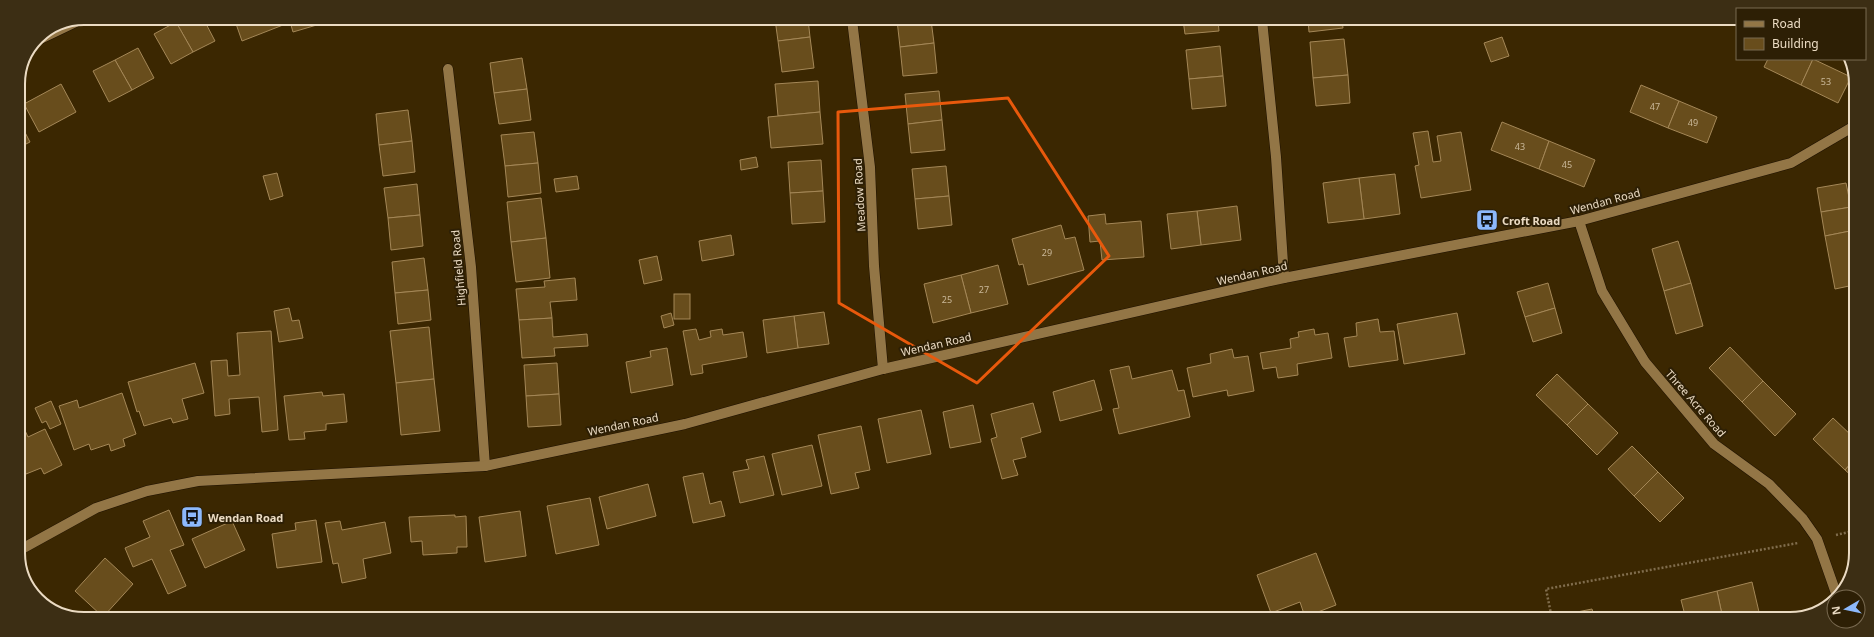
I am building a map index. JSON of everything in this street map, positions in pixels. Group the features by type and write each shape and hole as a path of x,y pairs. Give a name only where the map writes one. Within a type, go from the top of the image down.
{"street":[{"name":"Meadow Road","path":"853,25 870,167 874,266 883,369"},
{"path":"1263,25 1276,157 1284,278"},
{"name":"Highfield Road","path":"448,68 471,267 485,466"},
{"name":"Wendan Road","path":"25,546 96,508 147,491 198,480 485,466 685,424 883,369 1284,278 1579,221 1791,163 1849,129"},
{"name":"Three Acre Road","path":"1579,221 1602,291 1645,362 1714,444 1769,484 1804,519 1817,539 1835,589"}],"path":[{"path":"1551,612 1546,589 1817,539"}],"highlighted area":[{"path":"1008,98 1109,256 977,383 839,303 838,112"}],"building":[{"path":"170,25 178,25 193,52 171,64 154,34"},
{"path":"178,25 207,25 215,41 193,52"},
{"path":"236,25 283,25 242,41"},
{"path":"291,25 317,25 293,32"},
{"path":"776,25 809,25 810,37 778,41"},
{"path":"898,25 932,25 934,43 900,47"},
{"path":"1184,25 1218,25 1219,31 1185,34"},
{"path":"1308,25 1343,25 1343,28 1309,32"},
{"path":"810,37 814,68 782,72 778,41"},
{"path":"1502,37 1509,56 1491,62 1484,43"},
{"path":"1344,39 1348,75 1313,78 1310,42"},
{"path":"934,43 937,73 903,76 900,47"},
{"path":"1220,46 1223,76 1189,79 1186,50"},
{"path":"138,48 154,78 132,90 115,60"},
{"path":"522,58 527,89 494,93 490,63"},
{"path":"115,60 132,90 109,102 93,71"},
{"path":"1768,60 1813,60 1801,85 1764,67"},
{"path":"1813,60 1848,76 1849,81 1838,103 1801,85"},
{"path":"1348,75 1350,103 1316,106 1313,78"},
{"path":"1223,76 1226,106 1192,109 1189,79"},
{"path":"818,81 820,112 778,116 775,84"},
{"path":"61,84 76,112 39,132 25,103"},
{"path":"1641,85 1679,101 1668,128 1630,112"},
{"path":"527,89 531,120 499,124 494,93"},
{"path":"939,91 942,120 908,124 905,94"},
{"path":"1679,101 1717,117 1707,143 1668,128"},
{"path":"408,110 412,141 379,145 376,114"},
{"path":"820,112 823,144 771,148 768,117"},
{"path":"942,120 945,150 911,153 908,124"},
{"path":"1502,122 1549,141 1539,169 1491,150"},
{"path":"1428,131 1433,162 1441,161 1437,136 1461,132 1471,190 1421,198 1415,166 1419,165 1413,133"},
{"path":"25,132 30,142 25,144"},
{"path":"534,132 538,163 505,166 501,135"},
{"path":"412,141 415,172 383,176 379,145"},
{"path":"1549,141 1595,160 1584,187 1539,169"},
{"path":"756,157 758,167 741,170 740,160"},
{"path":"821,160 823,191 790,193 788,162"},
{"path":"538,163 541,193 508,197 505,166"},
{"path":"946,166 949,196 915,199 912,169"},
{"path":"277,173 283,196 270,200 263,176"},
{"path":"1395,174 1400,214 1364,219 1359,178"},
{"path":"577,176 579,189 556,192 554,179"},
{"path":"1359,178 1364,219 1328,223 1323,183"},
{"path":"1846,183 1849,197 1849,207 1821,212 1817,188"},
{"path":"417,184 420,215 388,218 384,188"},
{"path":"823,191 825,222 792,224 790,193"},
{"path":"949,196 952,225 918,229 915,199"},
{"path":"541,198 546,238 511,242 507,202"},
{"path":"1237,206 1241,240 1201,245 1197,211"},
{"path":"1849,207 1849,231 1825,236 1821,212"},
{"path":"1197,211 1201,245 1171,249 1167,214"},
{"path":"1105,214 1106,224 1141,221 1144,257 1102,260 1100,241 1090,242 1088,216"},
{"path":"420,215 423,246 391,250 388,218"},
{"path":"1061,225 1065,239 1075,237 1084,270 1028,285 1023,264 1019,265 1012,239"},
{"path":"1849,231 1849,286 1835,289 1825,236"},
{"path":"731,235 734,255 702,261 699,241"},
{"path":"546,238 550,278 516,282 511,242"},
{"path":"1678,241 1691,283 1664,291 1652,249"},
{"path":"657,256 662,280 644,284 639,260"},
{"path":"424,258 428,290 395,293 392,262"},
{"path":"998,265 1008,304 971,313 961,275"},
{"path":"961,275 971,313 933,323 924,284"},
{"path":"575,278 577,300 550,302 552,318 519,320 516,289 545,287 544,281"},
{"path":"1548,283 1555,308 1525,317 1517,292"},
{"path":"1691,283 1703,326 1676,334 1664,291"},
{"path":"428,290 431,320 398,324 395,293"},
{"path":"674,294 690,294 690,319 674,319"},
{"path":"289,308 292,321 299,320 303,338 279,342 274,311"},
{"path":"1555,308 1562,333 1533,342 1525,317"},
{"path":"824,312 829,344 798,348 794,316"},
{"path":"671,313 674,325 664,328 661,316"},
{"path":"1457,313 1465,354 1404,364 1397,324"},
{"path":"794,316 798,348 767,353 763,320"},
{"path":"552,318 553,337 587,334 588,346 554,348 555,356 522,358 519,320"},
{"path":"1378,319 1380,332 1394,331 1398,360 1349,367 1344,338 1357,336 1356,323"},
{"path":"429,327 434,379 396,383 390,331"},
{"path":"696,329 699,340 711,337 710,331 722,329 723,335 743,332 747,357 702,365 703,373 691,375 683,331"},
{"path":"1314,329 1315,335 1328,333 1332,358 1297,364 1298,375 1278,378 1276,367 1263,369 1260,353 1291,348 1290,339 1299,337 1298,332"},
{"path":"271,331 278,430 262,432 259,397 229,399 230,414 215,416 211,361 227,360 228,376 240,375 237,333"},
{"path":"1730,347 1763,381 1742,402 1709,368"},
{"path":"667,348 673,385 631,393 626,362 651,357 650,351"},
{"path":"1232,349 1234,358 1248,356 1254,391 1228,396 1227,390 1193,397 1187,368 1211,363 1210,354"},
{"path":"195,363 204,393 182,399 188,419 173,423 171,418 144,426 139,411 137,412 128,382"},
{"path":"557,363 559,394 526,396 524,365"},
{"path":"1129,366 1132,379 1172,370 1178,391 1184,390 1190,417 1119,434 1113,409 1119,408 1110,370"},
{"path":"1557,374 1588,404 1567,425 1536,395"},
{"path":"434,379 440,431 401,435 396,383"},
{"path":"1094,380 1102,410 1060,421 1053,392"},
{"path":"1763,381 1796,414 1775,436 1742,402"},
{"path":"322,392 323,396 344,394 347,422 326,424 326,430 304,432 305,439 289,440 284,396"},
{"path":"122,393 136,434 123,439 125,446 111,451 109,444 91,450 89,444 74,450 59,406 77,400 79,408"},
{"path":"559,394 561,425 528,427 526,396"},
{"path":"51,401 61,424 50,429 46,421 42,423 35,408"},
{"path":"1033,403 1041,432 1021,438 1026,457 1013,460 1018,475 1002,479 991,439 997,437 991,414"},
{"path":"1588,404 1618,433 1597,455 1567,425"},
{"path":"973,405 981,442 950,448 943,412"},
{"path":"921,410 931,454 887,463 878,419"},
{"path":"1833,418 1849,433 1849,466 1845,470 1813,439"},
{"path":"861,426 870,470 855,473 859,488 831,494 818,435"},
{"path":"45,429 62,465 44,474 41,468 26,474 25,430 28,437"},
{"path":"812,445 822,486 782,495 772,454"},
{"path":"1632,446 1658,472 1634,496 1608,469"},
{"path":"764,456 774,495 740,503 733,472 749,469 746,460"},
{"path":"1849,466 1849,474 1845,470"},
{"path":"1658,472 1684,498 1660,522 1634,496"},
{"path":"703,473 710,504 721,501 725,516 693,523 683,477"},
{"path":"648,484 656,516 607,529 599,497"},
{"path":"590,498 599,545 556,554 547,506"},
{"path":"169,510 184,545 170,550 186,586 168,594 152,559 133,567 125,548 150,537 143,521"},
{"path":"520,511 526,556 485,562 479,517"},
{"path":"455,515 455,517 466,516 467,547 457,547 457,553 423,555 422,541 411,542 409,517"},
{"path":"316,520 322,562 277,568 272,534 296,530 295,523"},
{"path":"232,521 245,550 205,568 192,539"},
{"path":"340,521 342,530 385,522 391,553 363,559 366,578 342,583 338,563 333,564 325,523"},
{"path":"1316,553 1336,605 1318,612 1303,612 1300,602 1271,612 1257,575"},
{"path":"105,558 133,584 108,612 98,612 75,591"},
{"path":"1752,582 1759,612 1722,612 1717,591"},
{"path":"1717,591 1722,612 1684,612 1681,600"},
{"path":"1592,609 1593,612 1577,612"}],"place":[{"name":"Croft Road","path":"1487,220"},
{"name":"Wendan Road","path":"192,517"}]}
